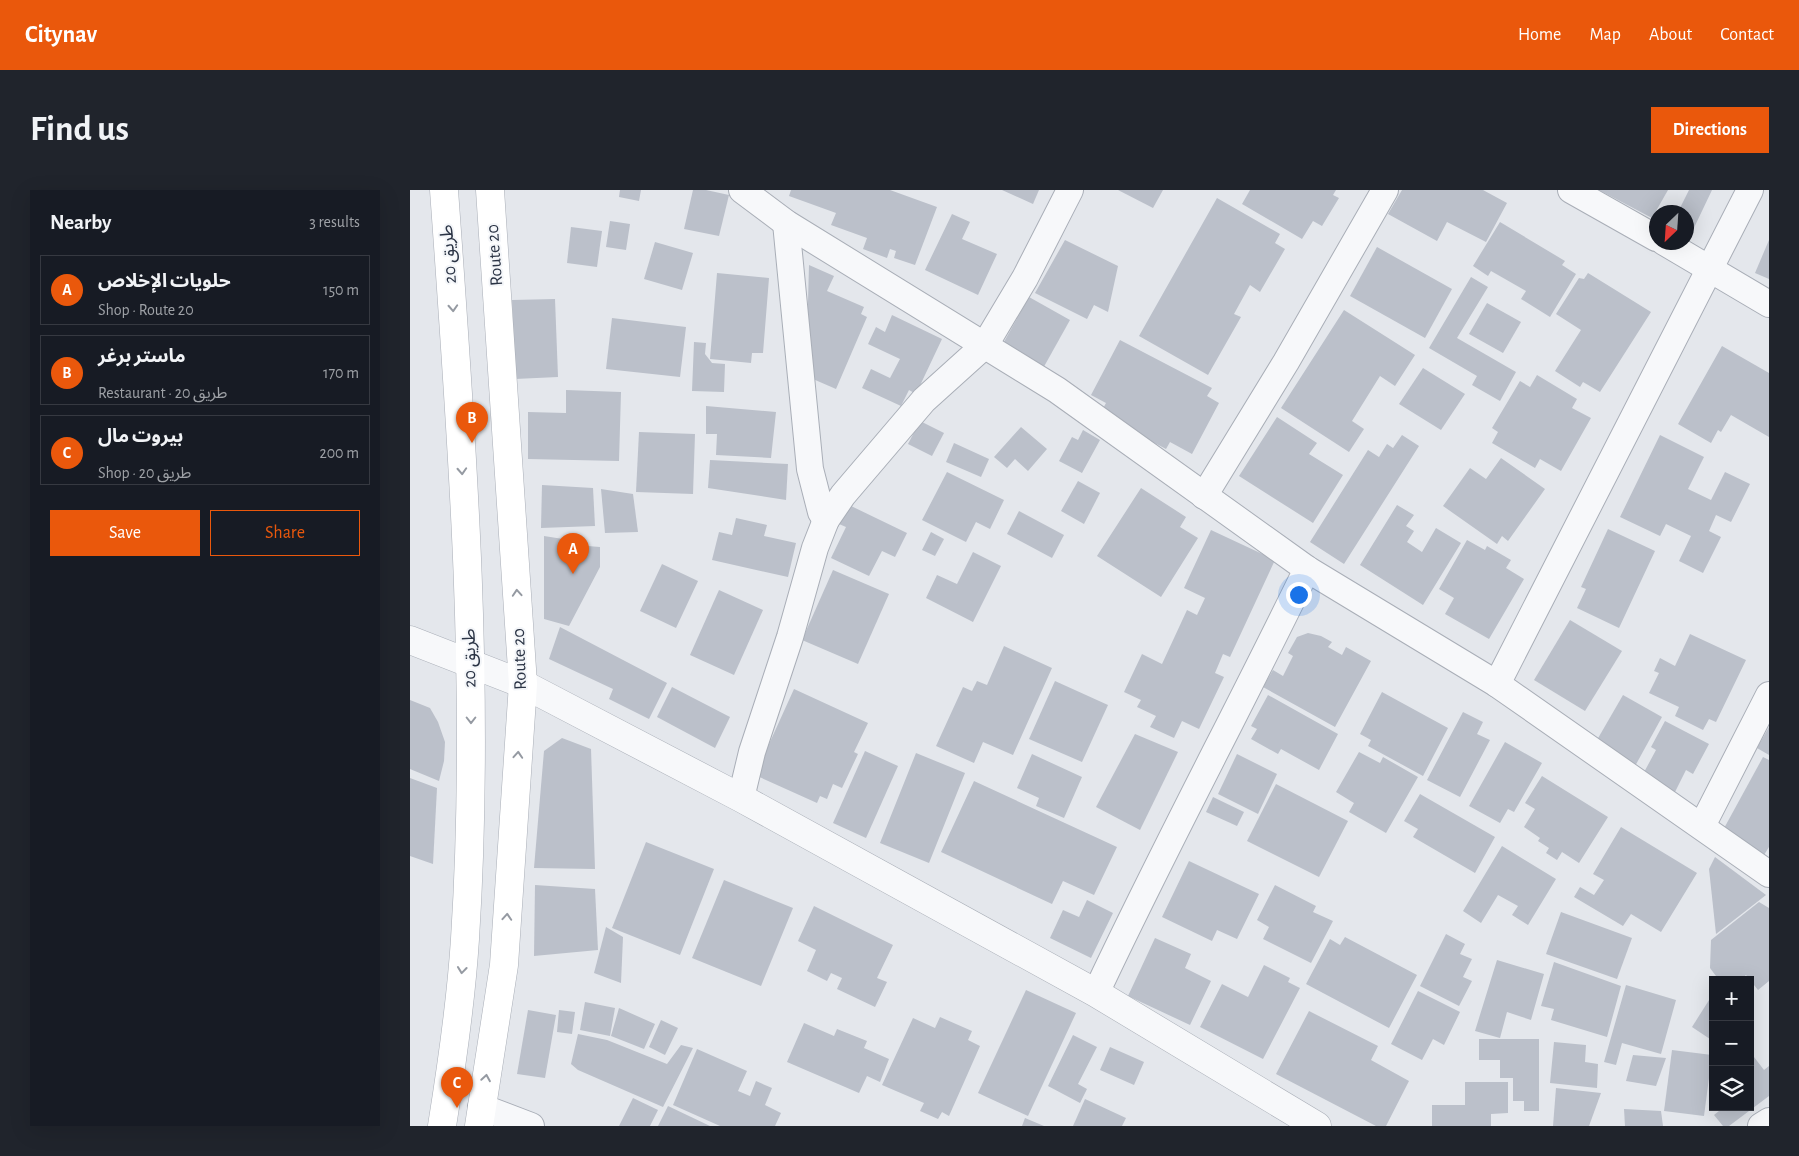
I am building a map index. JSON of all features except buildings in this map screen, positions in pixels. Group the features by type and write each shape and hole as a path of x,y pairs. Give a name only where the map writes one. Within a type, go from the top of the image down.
{"main road":[{"name":"طريق 20","path":"442,1126 465,941 470,838 471,664 464,505 444,190"},
{"name":"Route 20","path":"480,1116 504,965 523,684 490,190"}],"street":[{"path":"741,798 755,742 790,637 815,548 826,520 844,495 924,400 985,345 1024,278 1070,190"},
{"path":"1204,496 1286,362 1385,190"},
{"path":"1571,190 1649,234"},
{"path":"1497,684 1750,190"},
{"path":"753,194 786,223 1057,390 1307,569 1497,684 1769,874"},
{"path":"786,223 809,462 813,486 821,512 826,520"},
{"path":"1678,250 1769,304"},
{"path":"1096,993 1141,897 1243,701 1307,569"},
{"path":"410,640 523,684 741,798 1096,993 1317,1126"},
{"path":"1702,826 1769,695"},
{"path":"480,1116 531,1126"},
{"path":"1761,1126 1769,1121"}],"place":[{"name":"ماستر برغر","path":"472,443"},
{"name":"حلويات الإخلاص","path":"573,574"},
{"name":"بیروت مال","path":"457,1108"}]}
